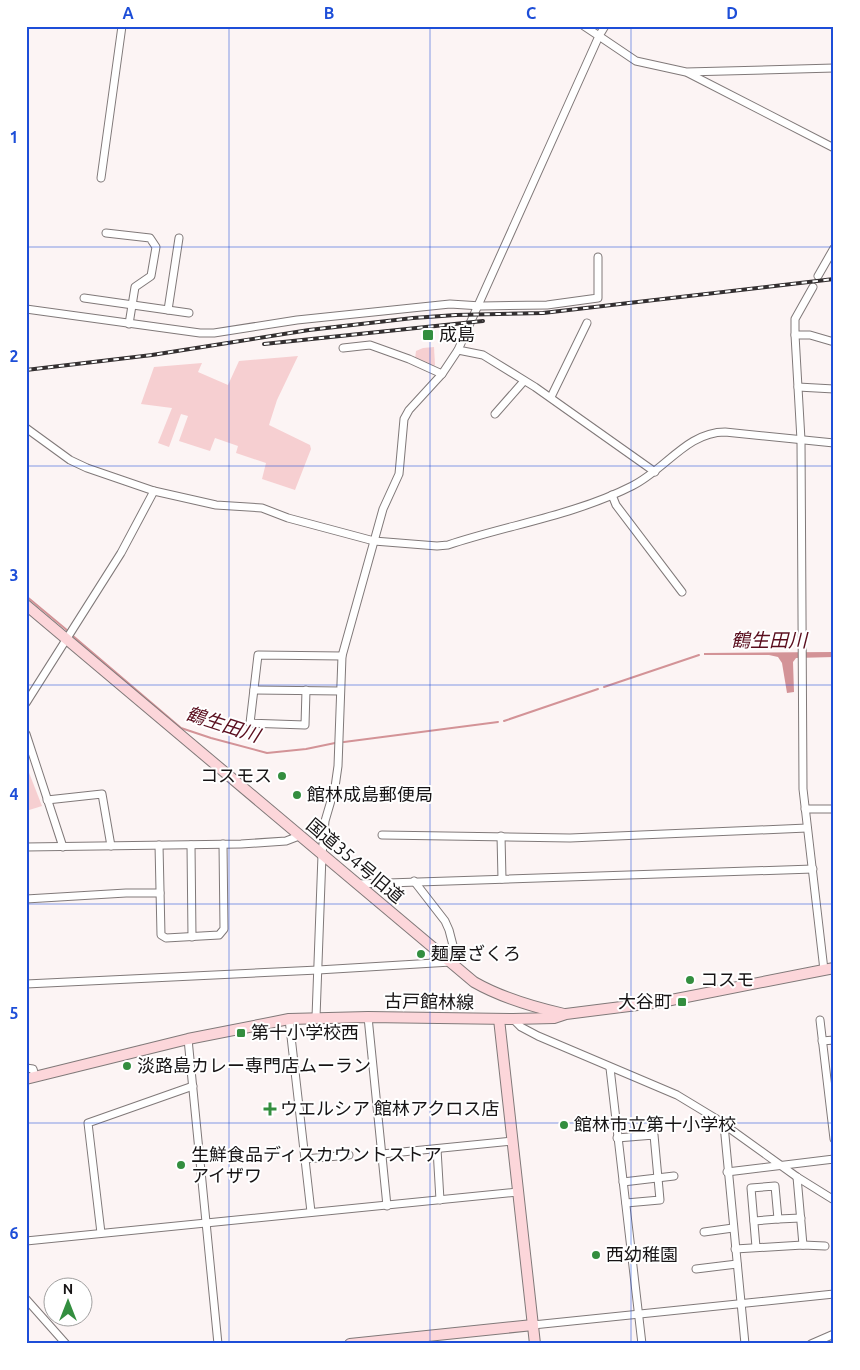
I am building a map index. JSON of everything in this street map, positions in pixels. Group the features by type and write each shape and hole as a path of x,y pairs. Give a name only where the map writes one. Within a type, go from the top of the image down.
{"street":[{"path":"101,178 122,26"},
{"path":"584,26 636,61 686,72 834,68"},
{"path":"316,1018 322,855 325,821 338,766 342,656 383,510 399,474 404,419 409,410 455,357 605,26"},
{"path":"686,72 834,148"},
{"path":"106,233 150,238 156,247 151,276 135,287 129,324"},
{"path":"168,310 180,238"},
{"path":"818,276 834,248"},
{"path":"26,310 186,332 214,333 297,320 455,303 547,305 598,298 598,257"},
{"path":"813,287 795,319 801,440 803,790 829,969"},
{"path":"84,298 189,313"},
{"path":"551,398 587,322"},
{"path":"795,335 810,335 834,342"},
{"path":"343,348 370,345 442,374"},
{"path":"458,350 483,355 551,398 655,472"},
{"path":"495,414 524,381"},
{"path":"798,387 834,389"},
{"path":"26,428 70,460 87,468 154,491 216,505 262,508 288,518 374,541 437,546 448,545 537,520 612,496 655,472 700,436 712,432 834,443"},
{"path":"26,703 121,553 154,491"},
{"path":"612,496 616,505 682,592"},
{"name":"国道354号旧道","path":"26,605 474,982 524,1004 566,1014"},
{"path":"306,690 305,725 250,723 258,655 342,656"},
{"path":"254,690 340,691"},
{"path":"26,734 63,847"},
{"path":"47,800 102,794 111,846"},
{"path":"805,809 834,808"},
{"path":"382,835 570,838 808,828"},
{"path":"26,847 223,844 286,841 299,836"},
{"path":"501,836 502,879"},
{"path":"159,846 161,935 166,938 220,935 224,929 223,844"},
{"path":"191,845 192,936"},
{"path":"356,884 813,869"},
{"path":"26,984 451,962 456,957 445,921 414,881"},
{"path":"26,899 126,893 160,893"},
{"name":"古戸館林線","path":"30,1078 188,1039 289,1019 368,1016 499,1019 554,1018 566,1014 661,1002 829,969"},
{"path":"368,1016 387,1206"},
{"path":"289,1019 311,1212"},
{"path":"499,1019 535,1344"},
{"path":"513,1019 521,1027 538,1036 610,1068 677,1094 724,1124 797,1177 834,1200"},
{"path":"820,1020 834,1140"},
{"path":"188,1039 218,1344"},
{"path":"822,1041 834,1040"},
{"path":"26,1068 33,1069 30,1078"},
{"path":"610,1068 642,1344"},
{"path":"101,1234 88,1123 193,1086"},
{"path":"724,1124 727,1172 745,1344"},
{"path":"617,1138 654,1135 660,1200 626,1203"},
{"path":"382,1154 512,1141"},
{"path":"437,1149 440,1200"},
{"path":"305,1160 349,1155"},
{"path":"727,1172 834,1159"},
{"path":"623,1182 674,1176"},
{"path":"797,1177 803,1245"},
{"path":"756,1247 751,1188 775,1186 778,1219"},
{"path":"26,1241 518,1192"},
{"path":"754,1221 801,1218"},
{"path":"704,1232 733,1228"},
{"path":"735,1249 803,1245 825,1246"},
{"path":"696,1269 737,1264"},
{"path":"350,1344 834,1294"},
{"path":"26,1299 66,1344"},
{"path":"811,1344 834,1334"}],"shaded area":[{"path":"434,347 434,366 415,359 416,351"},
{"path":"298,356 277,400 269,425 310,445 311,449 295,490 262,479 266,463 236,453 238,446 215,438 210,451 179,441 188,416 181,414 169,447 158,443 172,408 141,404 154,367 202,363 198,372 228,385 239,361"},
{"path":"834,652 834,657 796,658 793,662 794,692 787,693 782,663 778,657 769,655 704,655 704,653"},
{"path":"26,765 42,806 26,811"}],"waterway":[{"name":"鶴生田川","path":"26,596 68,631"},
{"name":"鶴生田川","path":"73,636 181,728 267,753 306,749 335,743"},
{"name":"鶴生田川","path":"604,687 699,655"},
{"name":"鶴生田川","path":"504,721 598,689"},
{"name":"鶴生田川","path":"344,742 498,722"}],"railway":[{"path":"26,370 152,355 309,330 413,318 543,313 834,279"},
{"path":"264,344 483,321"}],"place":[{"name":"成島","path":"428,335"},
{"name":"コスモス","path":"282,776"},
{"name":"館林成島郵便局","path":"297,795"},
{"name":"麺屋ざくろ","path":"421,954"},
{"name":"コスモ","path":"690,980"},
{"name":"大谷町","path":"682,1002"},
{"name":"第十小学校西","path":"241,1033"},
{"name":"淡路島カレー専門店ムーラン","path":"127,1066"},
{"name":"ウエルシア 館林アクロス店","path":"270,1109"},
{"name":"館林市立第十小学校","path":"564,1125"},
{"name":"生鮮食品ディスカウントストア アイザワ","path":"181,1165"},
{"name":"西幼稚園","path":"596,1255"}]}
